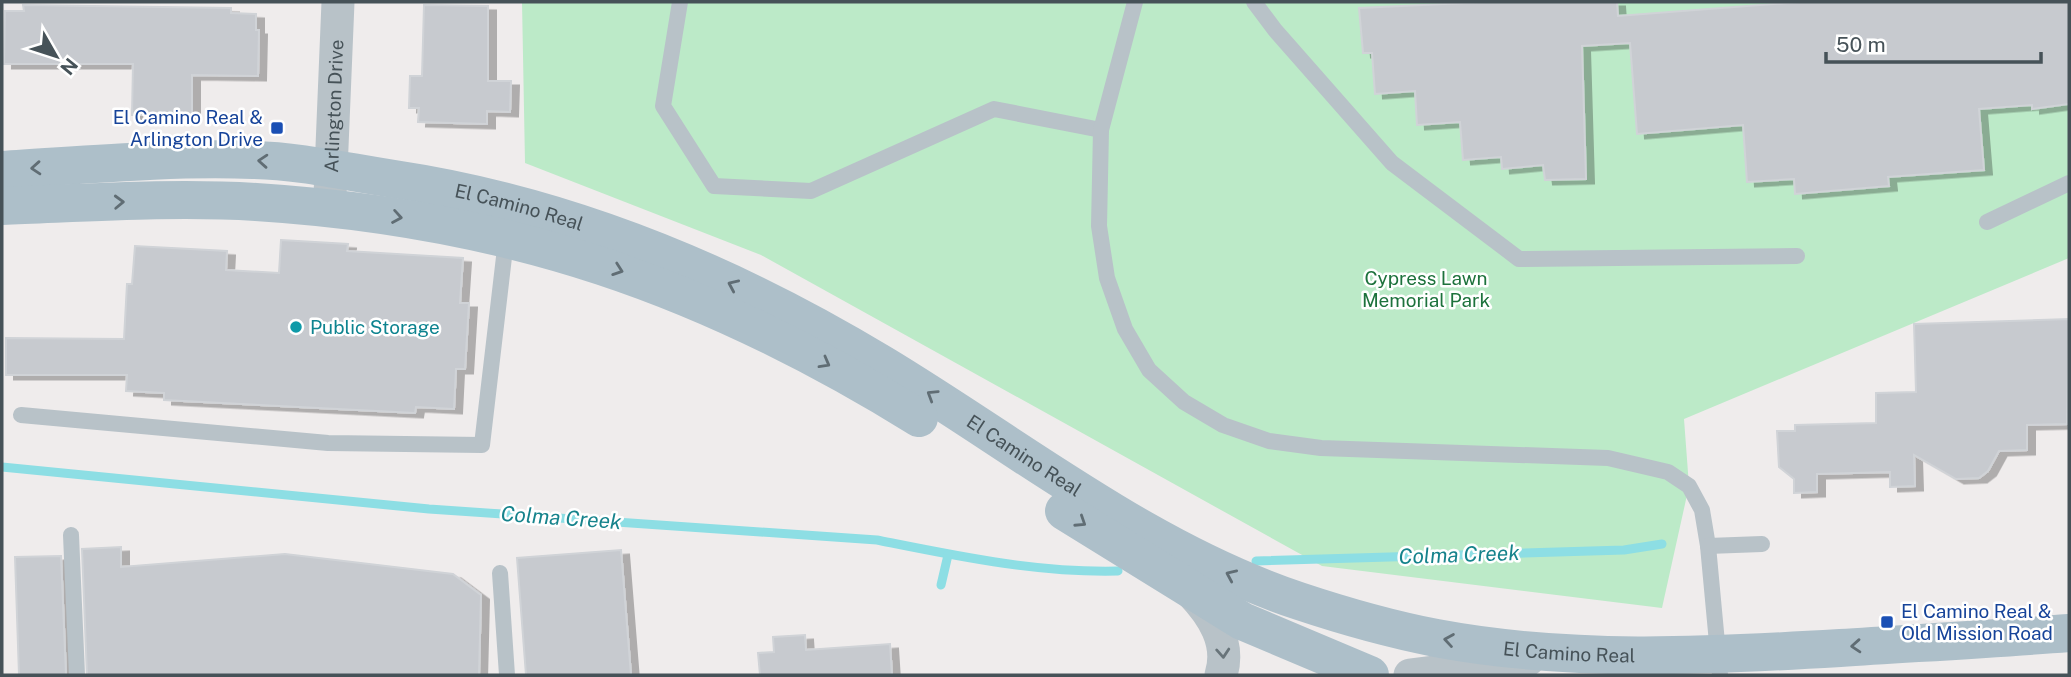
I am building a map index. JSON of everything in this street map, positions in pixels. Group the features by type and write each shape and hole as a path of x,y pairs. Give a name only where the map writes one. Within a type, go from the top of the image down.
{"main road":[{"name":"El Camino Real","path":"2,170 180,159 259,160 331,167 493,197 590,226 692,267 806,321 878,362 1147,531 1206,563 1264,588 1412,633 1499,647 1720,665 2069,634"},
{"name":"El Camino Real","path":"2,205 177,201 330,208 506,237 582,257 657,284 793,345 918,418 1191,592 1267,633 1370,675"}],"street":[{"name":"Arlington Drive","path":"330,208 338,2"},
{"path":"1191,592 1207,610 1220,633 1224,654 1221,675"},
{"path":"1410,675 1590,653"}],"lane":[{"path":"680,2 663,106 714,186 811,191 994,109 1101,130"},
{"path":"1135,2 1101,130 1099,226 1107,278 1125,329 1149,370 1185,402 1223,425 1269,441 1321,448 1608,458 1668,472 1689,486 1702,510 1708,546 1713,629 1720,665"},
{"path":"1254,2 1275,30 1392,163 1519,259 1797,256"},
{"path":"1987,222 2069,183"},
{"path":"21,415 328,443 482,445 506,237"},
{"path":"71,535 77,675"},
{"path":"1708,546 1762,544"},
{"path":"500,573 507,675"}],"green space":[{"name":"Cypress Lawn Memorial Park","path":"522,2 2069,2 2069,258 1684,419 1689,486 1662,608 1322,566 761,255 525,163"}],"building":[{"path":"1487,2 1617,2 1618,16 1800,2 2069,2 2069,104 2032,109 2032,105 1979,109 1984,170 1888,177 1889,186 1795,194 1794,179 1747,182 1743,125 1637,134 1630,43 1582,46 1586,179 1545,180 1543,165 1502,169 1501,157 1463,160 1460,122 1417,125 1415,91 1375,94 1372,53 1363,53 1359,8"},
{"path":"23,5 231,8 231,13 256,14 256,30 259,30 258,76 192,75 192,114 132,115 133,64 4,64 5,11 24,11"},
{"path":"424,5 488,6 488,81 511,81 510,112 487,111 487,124 418,122 419,108 409,108 410,76 422,76"},
{"name":"Public Storage","path":"281,240 348,244 347,251 463,258 460,303 469,303 465,369 456,369 454,409 416,407 415,413 164,400 164,393 126,391 127,375 6,375 6,338 124,339 127,284 132,284 135,246 227,251 226,270 279,273"},
{"path":"2069,319 2067,424 2027,425 2027,450 1999,451 1988,471 1979,478 1956,479 1914,455 1915,486 1890,487 1890,472 1817,474 1817,492 1794,493 1794,479 1779,467 1777,431 1795,431 1795,425 1876,423 1876,393 1916,392 1914,324"},
{"path":"121,547 121,567 285,554 453,574 481,595 479,675 87,675 82,549"},
{"path":"621,550 631,675 526,675 517,558"},
{"path":"61,556 66,675 19,675 15,557"},
{"path":"805,635 806,650 890,644 892,675 760,675 758,653 774,652 773,637"}],"waterway":[{"name":"Colma Creek","path":"2,467 429,509 877,540 1027,566 1118,571"},
{"name":"Colma Creek","path":"1256,561 1624,550 1662,544"},
{"path":"941,585 948,555"}],"place":[{"name":"El Camino Real & Arlington Drive","path":"277,128"},
{"name":"Public Storage","path":"296,327"},
{"name":"El Camino Real & Old Mission Road","path":"1887,622"}]}
